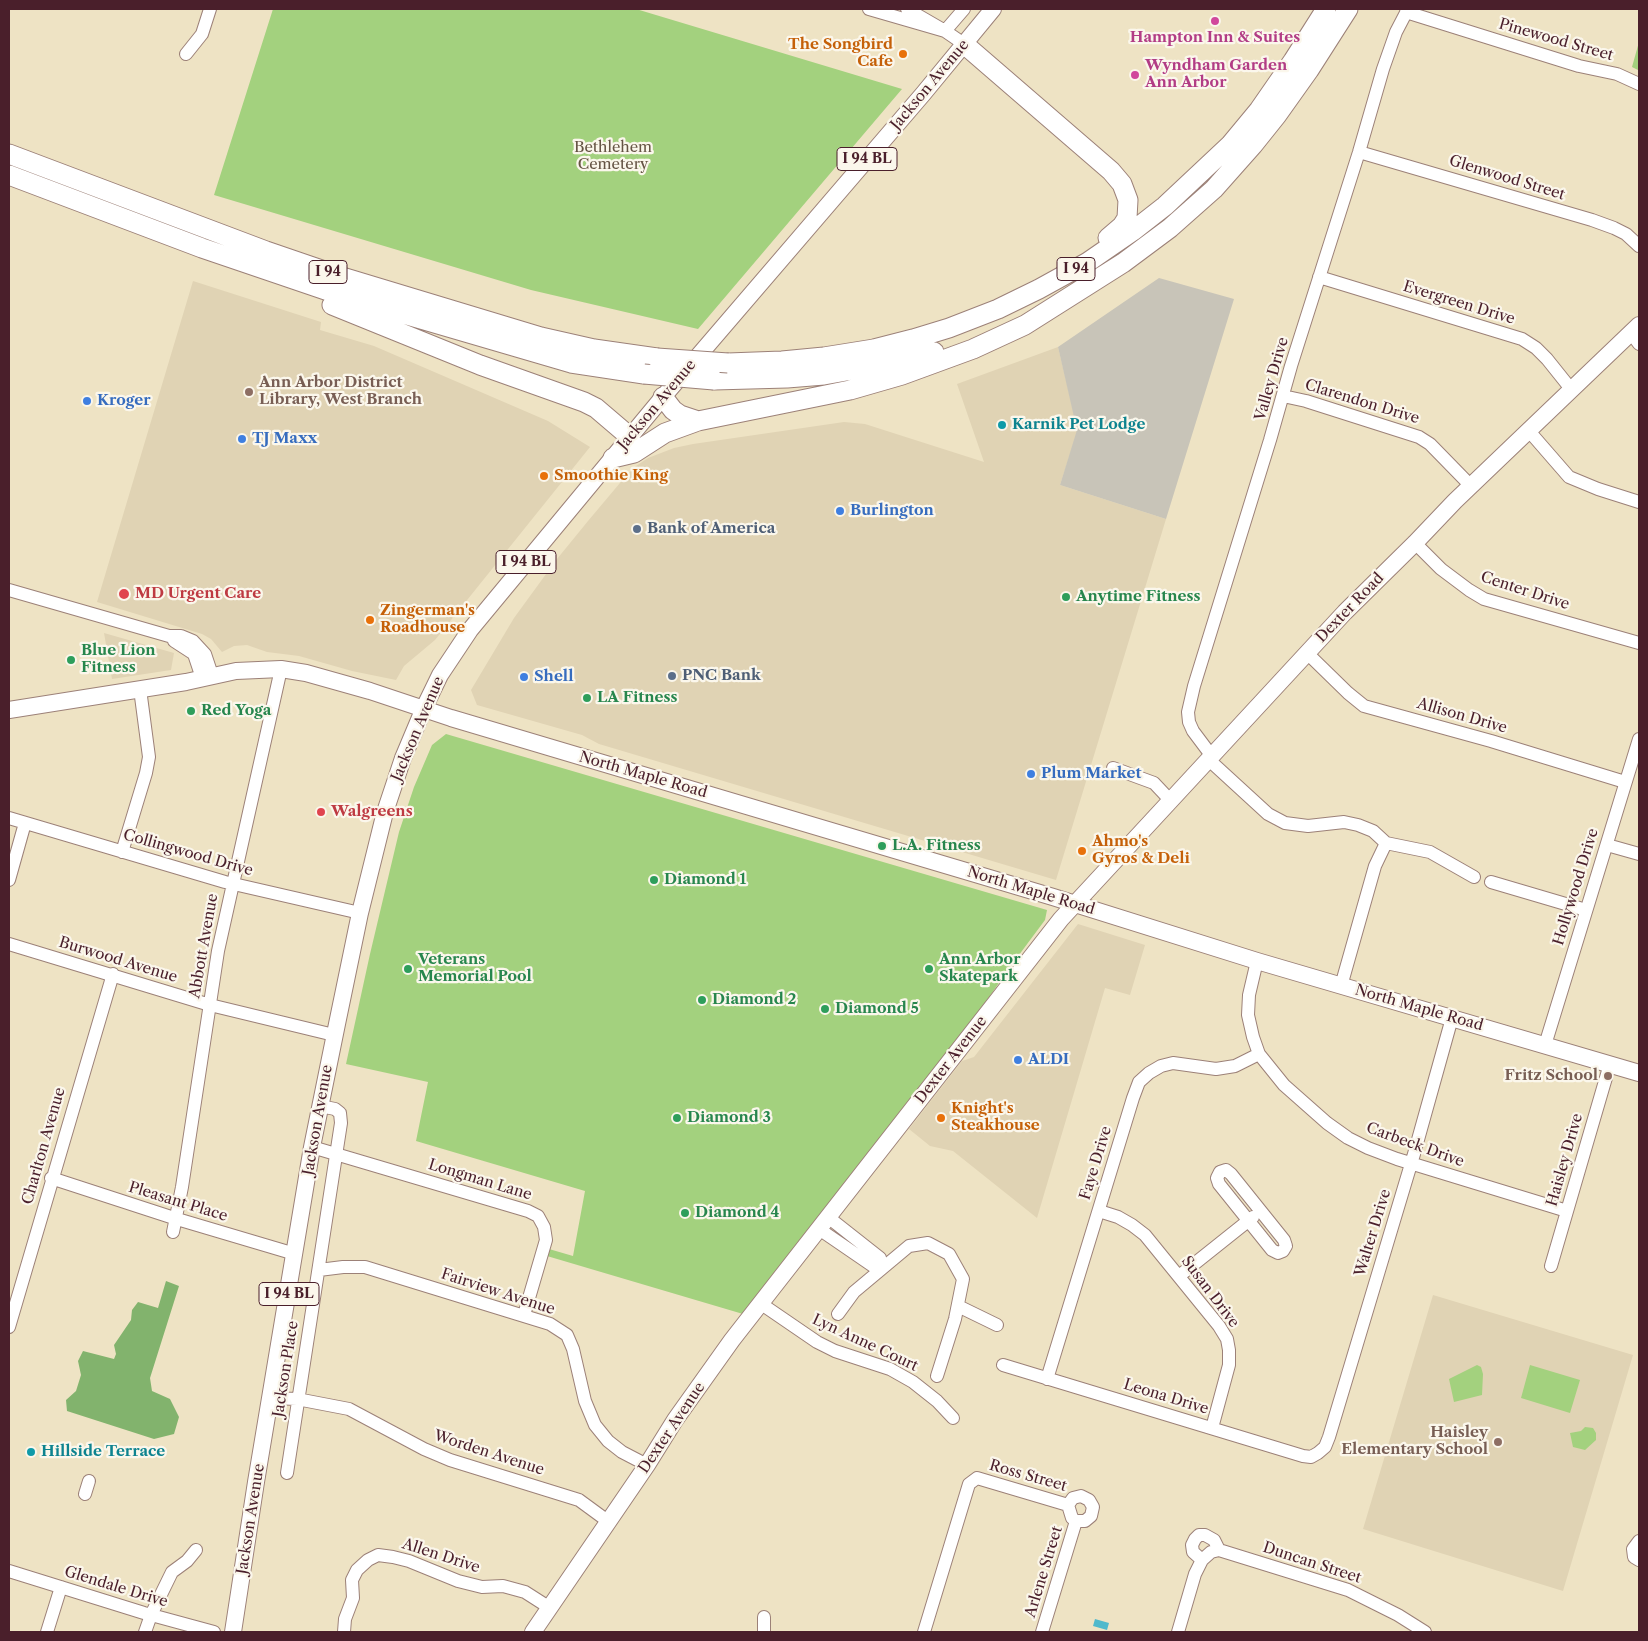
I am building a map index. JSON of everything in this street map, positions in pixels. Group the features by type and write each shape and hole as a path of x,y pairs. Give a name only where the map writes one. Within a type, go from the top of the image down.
{"highway":[{"name":"I 94","path":"9,154 266,251 541,337 594,349 657,358 728,363 782,361 874,349 949,328 998,309 1088,262 1165,206 1205,170 1230,144 1259,110 1326,9"},
{"name":"I 94","path":"9,175 231,258 352,299 571,363 644,374 714,380 824,375 903,360 944,349 1024,318 1087,286 1123,264 1170,228 1214,189 1253,145 1309,70 1348,9"},
{"path":"964,44 1111,171 1126,192 1128,211 1127,218 1122,226 1072,262 1039,289"},
{"path":"231,258 274,281 480,365 584,402 596,408 630,437"},
{"path":"613,458 634,452 665,433 698,421 850,390 902,375 973,349 1024,325 1087,286"},
{"path":"663,397 673,410 680,415 698,421"}],"main road":[{"name":"Jackson Avenue","path":"233,1632 312,1147 334,1035 360,913 385,812 403,758 424,708 440,676 470,630 663,397 993,9"},
{"name":"Dexter Road","path":"1074,903 1345,612 1571,389 1636,334"},
{"name":"North Maple Road","path":"9,710 236,671 281,669 306,673 424,708 451,718 1074,903 1257,961 1639,1073"},
{"name":"Dexter Avenue","path":"533,1632 648,1465 675,1420 760,1303 1074,903"}],"street":[{"path":"186,54 202,34 210,9"},
{"path":"869,9 945,31"},
{"path":"908,9 964,44"},
{"path":"945,31 964,9"},
{"name":"Pinewood Street","path":"1407,10 1579,66 1618,74 1639,84"},
{"name":"Valley Drive","path":"1210,757 1189,722 1188,712 1194,686 1388,54 1407,10"},
{"name":"Glenwood Street","path":"1359,152 1592,220 1626,234 1639,246"},
{"name":"Evergreen Drive","path":"1319,277 1522,339 1536,348 1547,359 1571,389"},
{"name":"Clarendon Drive","path":"1283,396 1306,401 1419,437 1430,444 1471,486"},
{"path":"1530,431 1569,477 1598,490 1639,502"},
{"name":"Center Drive","path":"1416,542 1441,568 1484,599 1639,642"},
{"path":"9,590 169,636 194,654 207,677"},
{"name":"Allison Drive","path":"1307,653 1348,694 1364,706 1491,741 1625,782"},
{"name":"Abbott Avenue","path":"173,1232 177,1219 218,951 281,669"},
{"path":"122,852 149,758 140,689"},
{"name":"Hollywood Drive","path":"1545,1045 1639,740"},
{"path":"1210,757 1268,814 1285,823 1308,826 1344,822 1358,825 1373,831 1386,843 1430,852 1474,876"},
{"path":"1113,768 1154,783 1170,800"},
{"name":"Collingwood Drive","path":"9,818 232,883 360,913"},
{"path":"9,880 25,823"},
{"path":"1341,986 1376,866 1386,843"},
{"path":"1607,845 1639,854"},
{"path":"1492,882 1586,910"},
{"name":"Burwood Avenue","path":"9,944 210,1005 334,1035"},
{"name":"Carbeck Drive","path":"1257,961 1249,995 1248,1015 1259,1054 1284,1085 1327,1123 1348,1138 1368,1148 1411,1164 1566,1211"},
{"name":"Charlton Avenue","path":"9,1327 112,974"},
{"name":"Walter Drive","path":"1318,1453 1324,1447 1329,1437 1411,1164 1452,1018"},
{"name":"Faye Drive","path":"1047,1378 1139,1082 1161,1066 1173,1063 1216,1069 1235,1066 1259,1054"},
{"name":"Haisley Drive","path":"1551,1266 1610,1064"},
{"name":"Jackson Place","path":"287,1474 341,1123 340,1113 335,1109 320,1106"},
{"name":"Longman Lane","path":"312,1147 528,1211 538,1216 544,1227 546,1240 524,1315"},
{"path":"1226,1170 1231,1174 1284,1240 1286,1246 1283,1251 1278,1253 1272,1250 1248,1221 1219,1184 1217,1178 1220,1172 1226,1170"},
{"name":"Pleasant Place","path":"51,1178 177,1219 295,1254"},
{"name":"Susan Drive","path":"1099,1211 1118,1217 1145,1235 1219,1326 1227,1339 1229,1365 1212,1428"},
{"path":"1179,1276 1261,1212"},
{"path":"823,1223 872,1266 882,1268"},
{"path":"838,1314 854,1292 909,1246 928,1243 948,1254 963,1279 955,1319 937,1376"},
{"name":"Fairview Avenue","path":"319,1270 365,1267 550,1324 567,1335 573,1349 585,1401 595,1425 608,1441 622,1452 648,1465"},
{"name":"Lyn Anne Court","path":"760,1303 817,1342 835,1351 890,1369 913,1382 937,1401 953,1418"},
{"path":"958,1306 998,1325"},
{"name":"Leona Drive","path":"1003,1365 1303,1456 1312,1457 1318,1453"},
{"name":"Worden Avenue","path":"271,1398 297,1400 348,1409 424,1450 450,1460 579,1500 609,1522"},
{"name":"Ross Street","path":"924,1632 969,1484 977,1478 1068,1505 1073,1498 1081,1496 1089,1500"},
{"path":"85,1494 89,1481"},
{"name":"Arlene Street","path":"1076,1522 1085,1521 1091,1516 1093,1507 1089,1500"},
{"name":"Arlene Street","path":"1068,1505 1072,1518 1076,1522"},
{"name":"Arlene Street","path":"1042,1632 1076,1522"},
{"path":"1639,1541 1633,1548 1634,1557 1639,1560"},
{"path":"145,1632 151,1615 172,1572 187,1561 196,1550"},
{"name":"Duncan Street","path":"1178,1632 1195,1574 1211,1554 1348,1590 1425,1632"},
{"name":"Allen Drive","path":"344,1632 345,1619 353,1598 352,1580 357,1570 368,1560 378,1555 409,1561 458,1581 482,1586 503,1586 525,1592 550,1608"},
{"name":"Glendale Drive","path":"9,1571 151,1615 214,1632"},
{"path":"47,1632 61,1587"},
{"path":"764,1617 764,1632"}],"shaded area":[{"path":"1159,278 1234,299 1166,519 1060,485 1077,430 1058,347"},
{"path":"193,281 321,322 320,330 374,346 548,421 590,447 435,640 404,666 396,680 352,671 299,656 267,652 247,645 234,646 222,652 211,639 202,634 97,602"},
{"path":"1058,347 1078,430 1060,485 1166,519 1056,880 599,744 582,735 477,705 471,690 514,618 557,559 588,521 625,477 648,458 674,448 693,444 844,422 865,424 984,462 957,384"},
{"path":"104,633 174,653 171,670 112,679"},
{"path":"1078,924 1145,945 1130,995 1105,988 1037,1218 953,1151 930,1146 909,1129 962,1061 974,1057"},
{"name":"Haisley Elementary School","path":"1433,1295 1633,1355 1563,1591 1363,1529"}],"green space":[{"name":"Bethlehem Cemetery","path":"273,9 636,9 902,89 698,329 531,290 214,195"},
{"path":"1639,42 1639,67 1638,70 1632,67"},
{"path":"446,734 1047,910 1045,920 978,1013 743,1314 547,1256 549,1249 573,1256 585,1191 416,1141 428,1082 346,1064 399,832 414,787 432,745"},
{"path":"166,1281 179,1286 150,1378 152,1391 170,1399 179,1417 174,1434 154,1439 67,1411 66,1400 76,1391 81,1375 78,1361 83,1351 114,1359 116,1354 114,1345 131,1320 132,1310 138,1302 158,1308"},
{"path":"1477,1365 1481,1367 1483,1374 1482,1395 1454,1402 1449,1379"},
{"path":"1530,1365 1580,1380 1570,1413 1521,1398"},
{"path":"1585,1427 1593,1428 1596,1433 1596,1440 1585,1450 1573,1447 1570,1433 1581,1431"}],"water":[{"path":"1095,1619 1109,1623 1107,1630 1093,1626"}],"place":[{"name":"Hampton Inn & Suites","path":"1215,21"},
{"name":"The Songbird Cafe","path":"903,54"},
{"name":"Wyndham Garden Ann Arbor","path":"1135,75"},
{"name":"Ann Arbor District Library, West Branch","path":"249,392"},
{"name":"Kroger","path":"87,401"},
{"name":"Karnik Pet Lodge","path":"1002,425"},
{"name":"TJ Maxx","path":"242,439"},
{"name":"Smoothie King","path":"544,476"},
{"name":"Burlington","path":"840,511"},
{"name":"Bank of America","path":"637,529"},
{"name":"MD Urgent Care","path":"124,594"},
{"name":"Anytime Fitness","path":"1066,597"},
{"name":"Zingerman's Roadhouse","path":"370,620"},
{"name":"Blue Lion Fitness","path":"71,660"},
{"name":"PNC Bank","path":"672,676"},
{"name":"Shell","path":"524,677"},
{"name":"LA Fitness","path":"587,698"},
{"name":"Red Yoga","path":"191,711"},
{"name":"Plum Market","path":"1031,774"},
{"name":"Walgreens","path":"321,812"},
{"name":"L.A. Fitness","path":"882,846"},
{"name":"Ahmo's Gyros & Deli","path":"1082,851"},
{"name":"Diamond 1","path":"654,880"},
{"name":"Veterans Memorial Pool","path":"408,969"},
{"name":"Ann Arbor Skatepark","path":"929,969"},
{"name":"Diamond 2","path":"702,1000"},
{"name":"Diamond 5","path":"825,1009"},
{"name":"ALDI","path":"1018,1060"},
{"name":"Fritz School","path":"1608,1076"},
{"name":"Diamond 3","path":"677,1118"},
{"name":"Knight's Steakhouse","path":"941,1118"},
{"name":"Diamond 4","path":"685,1213"},
{"name":"Haisley Elementary School","path":"1498,1442"},
{"name":"Hillside Terrace","path":"31,1452"}]}
